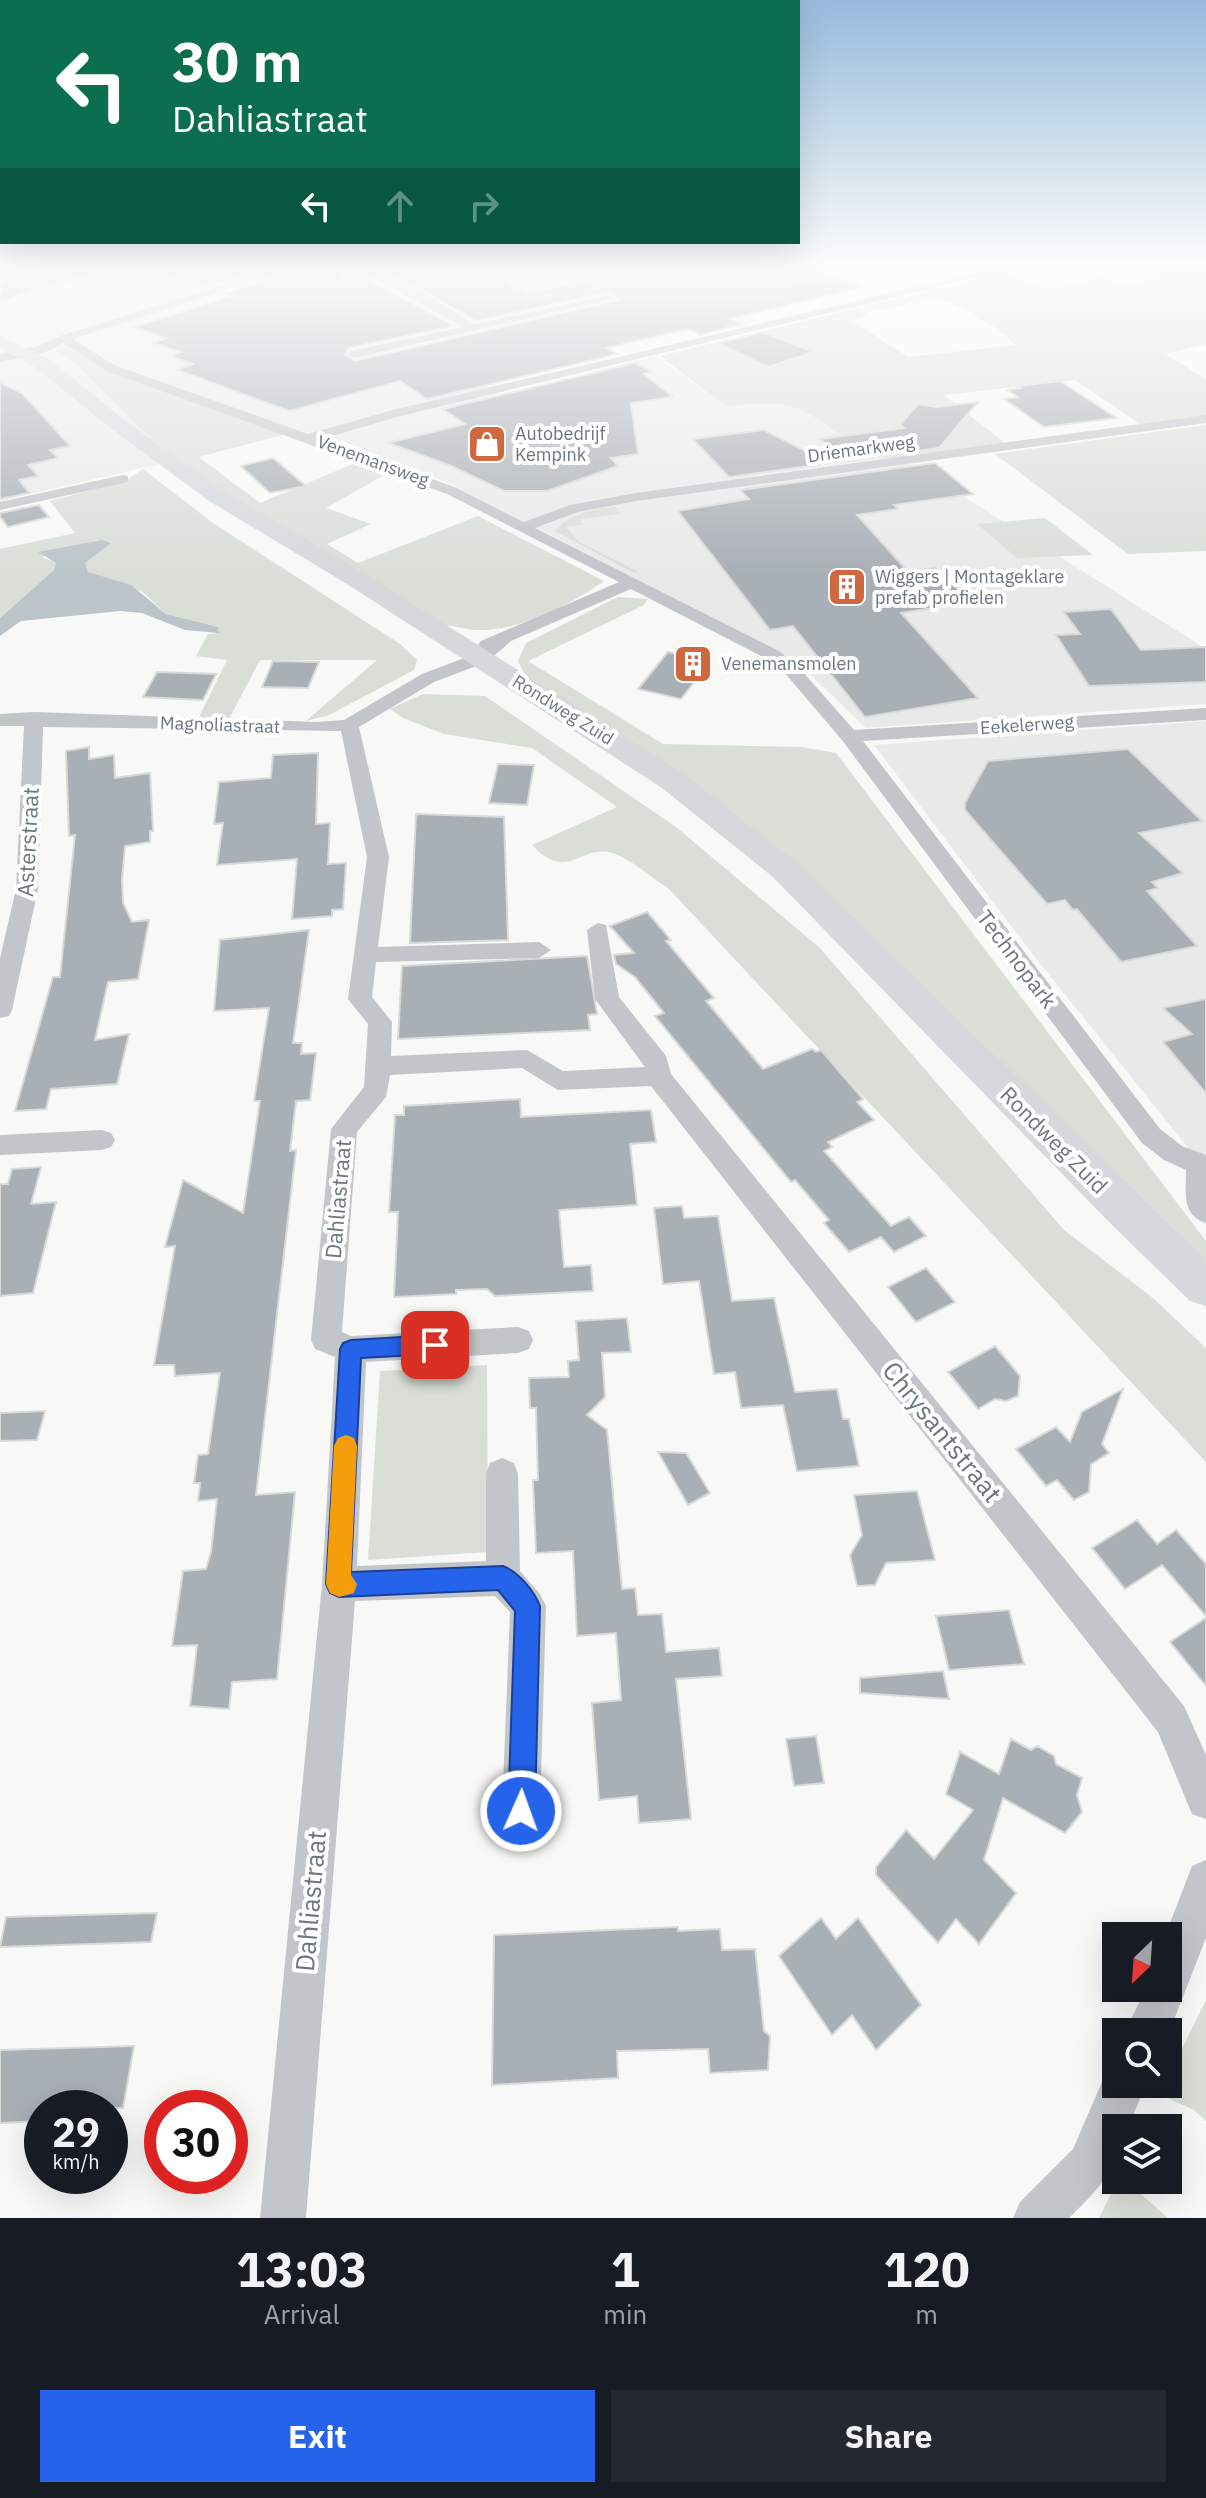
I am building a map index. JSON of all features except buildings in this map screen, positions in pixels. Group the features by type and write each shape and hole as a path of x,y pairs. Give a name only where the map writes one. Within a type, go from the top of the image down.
{"main road":[{"name":"Rondweg Zuid","path":"42,370 177,469 242,523 472,655 683,789 785,870 1206,1287"}],"street":[{"name":"Venemansweg","path":"114,370 452,491 773,655 790,668 849,736"},
{"path":"310,438 393,414 581,370"},
{"name":"Driemarkweg","path":"523,527 575,508 636,497 1206,419"},
{"path":"0,506 123,479"},
{"path":"472,655 631,583"},
{"name":"Magnoliastraat","path":"0,720 34,718 316,728 349,725 472,655"},
{"name":"Eekelerweg","path":"849,736 1206,714"},
{"name":"Asterstraat","path":"0,1010 11,920 27,889 34,718"},
{"name":"Dahliastraat","path":"283,2218 339,1584 351,1349 326,1340 344,1129 377,1090 380,1022 360,999 378,857 349,725"},
{"name":"Technopark","path":"849,736 1151,1136 1173,1153 1203,1166 1200,1205 1206,1212"},
{"name":"Chrysantstraat","path":"598,930 607,999 657,1062 658,1076 1171,1719 1206,1800"},
{"path":"365,955 539,950"},
{"path":"378,1066 527,1059 558,1081 658,1076"},
{"path":"0,1145 102,1140"},
{"path":"351,1349 518,1340"},
{"path":"502,1474 503,1578 528,1606 521,1811"},
{"path":"339,1584 503,1578"},
{"path":"1182,1948 1206,1880"},
{"path":"1036,2218 1089,2165 1118,2098"}],"shaded area":[{"path":"0,370 456,370 503,395 603,370 675,370 725,406 809,399 1206,649 1206,704 866,728 795,660 447,482 334,438 300,431 0,501"},
{"path":"82,370 106,370 286,434 199,457 260,503 355,463 386,474 326,508 371,524 327,544 358,563 478,516 604,581 560,608 509,627 475,630 438,626 205,483 139,427"},
{"path":"678,370 1190,370 1206,379 1206,416 1142,425 1075,380 944,395 1006,444 888,460 857,434 842,437 813,416 788,406 725,406"},
{"path":"1206,425 1206,551 1128,554 995,454"},
{"path":"143,469 213,523 400,644 417,660 414,670 329,715 306,721 377,660 260,660 229,719 199,717 227,660 196,656 208,634 219,633 218,627 166,614 143,592 88,572 85,563 96,552 97,540 42,557 56,563 54,570 0,618 0,549 75,533 50,501 125,481"},
{"path":"615,506 620,514 580,519 583,525 566,527 579,542 639,572 634,573 555,531 574,517"},
{"path":"1045,518 1093,555 1017,558 977,524"},
{"path":"102,540 111,543 85,563 88,572 131,585 166,614 218,627 219,633 185,630 142,613 120,611 21,621 0,636 0,618 54,570 56,563 38,552"},
{"path":"618,597 648,599 644,605 528,661 663,744 802,747 836,753 1206,1241 1206,1259 932,994 526,677 518,661 526,643"},
{"path":"423,694 485,696 676,827 820,948 1064,1230 1153,1298 1206,1348 1206,1462 668,888 615,854 598,852 564,862 554,861 532,845 617,807 532,748 444,734 403,718 390,709"},
{"path":"1206,721 1206,1170 1034,956 874,745"},
{"path":"487,1365 488,1552 368,1560 380,1371"},
{"path":"1206,2000 1206,2121 1194,2110 1168,2098 1182,2098 1182,2049"},
{"path":"1111,2194 1141,2194 1168,2218 1099,2218"}],"slow traffic":[{"path":"345,1584 339,1584 346,1446"}],"place":[{"name":"Autobedrijf Kempink","path":"487,444"},
{"name":"Wiggers | Montageklare prefab profielen","path":"847,587"},
{"name":"Venemansmolen","path":"693,664"}],"route":[{"path":"435,1345 351,1349 339,1584 503,1578 528,1606 521,1811"}]}
